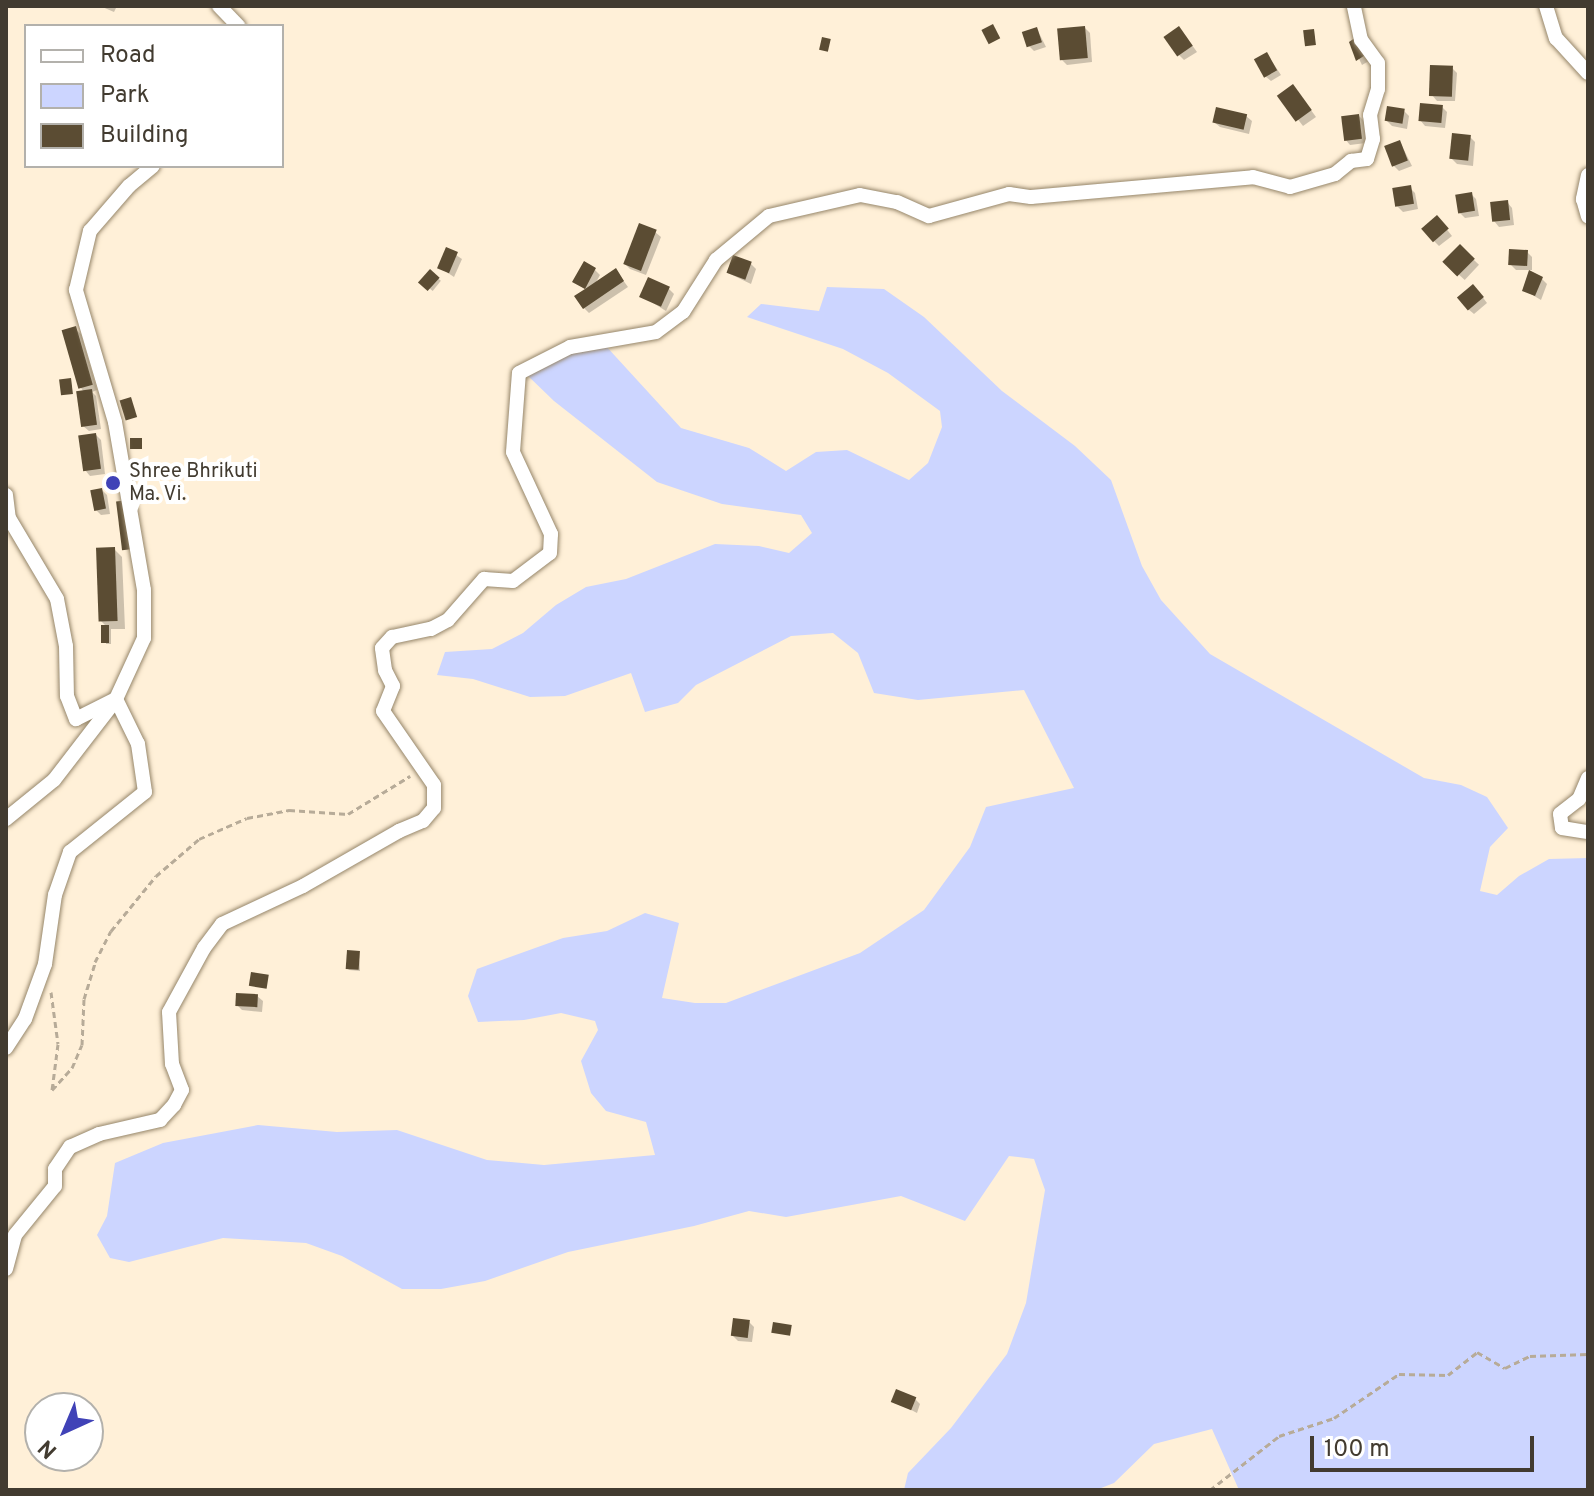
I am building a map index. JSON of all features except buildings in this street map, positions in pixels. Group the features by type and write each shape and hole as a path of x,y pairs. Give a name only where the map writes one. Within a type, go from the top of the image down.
{"street":[{"path":"219,6 236,24"},
{"path":"6,1269 15,1235 55,1186 55,1169 70,1147 99,1134 160,1120 174,1105 182,1090 172,1064 169,1012 204,948 222,924 303,886 399,831 423,821 434,808 434,785 383,711 393,686 385,670 382,648 392,637 431,629 448,620 484,579 513,581 550,553 551,534 513,452 519,373 570,347 656,332 683,312 716,260 769,216 860,195 897,202 929,216 1009,194 1031,197 1253,177 1290,187 1335,174 1351,161 1367,159 1373,139 1370,115 1378,89 1378,63 1361,40 1354,6"},
{"path":"1546,6 1556,38 1588,73"},
{"path":"6,819 54,780 116,699 144,638 144,590 115,422 76,290 90,231 129,186 151,168"},
{"path":"1588,175 1583,199 1588,216"},
{"path":"6,495 9,518 57,599 66,646 67,696 76,719 116,699"},
{"path":"6,1048 25,1019 45,964 55,895 70,852 145,792 138,744 116,699"},
{"path":"1588,778 1579,799 1560,814 1562,828 1588,832"}],"path":[{"path":"45,964 55,1008 58,1044 52,1090 72,1068 82,1045 84,999 95,962 111,931 156,876 199,839 247,818 289,810 348,814 423,768"},
{"path":"1210,1490 1279,1436 1334,1418 1399,1374 1448,1375 1477,1352 1505,1368 1530,1356 1588,1354"}],"green space":[{"path":"827,287 884,289 924,317 1002,391 1075,446 1111,480 1142,566 1161,600 1210,654 1424,778 1461,785 1487,797 1508,828 1490,847 1480,891 1497,895 1519,876 1549,859 1588,858 1588,1490 1239,1490 1212,1429 1154,1444 1114,1483 1096,1490 904,1490 908,1473 951,1428 1007,1354 1026,1303 1045,1190 1034,1159 1009,1156 965,1221 901,1196 786,1217 749,1211 694,1226 568,1252 485,1281 441,1289 402,1289 342,1256 306,1243 223,1238 129,1262 110,1258 97,1235 107,1216 115,1163 163,1143 258,1125 337,1132 397,1130 487,1160 544,1165 655,1155 646,1122 606,1111 591,1093 581,1061 598,1030 595,1021 561,1013 524,1020 478,1022 468,996 477,969 563,938 607,931 645,913 679,923 662,998 695,1003 726,1003 860,953 924,910 970,847 986,807 1074,788 1024,690 918,700 874,693 858,653 833,633 791,636 696,685 678,703 645,712 631,673 565,696 530,697 473,679 437,675 445,652 492,649 523,633 556,605 586,587 626,579 715,544 759,546 789,553 812,533 801,515 722,504 657,482 554,401 526,374 552,348 605,345 681,428 749,448 786,471 816,452 847,450 909,480 928,463 942,427 940,411 888,373 843,349 747,317 761,304 819,311"}],"place":[{"name":"Shree Bhrikuti Ma. Vi.","path":"113,483"}]}
